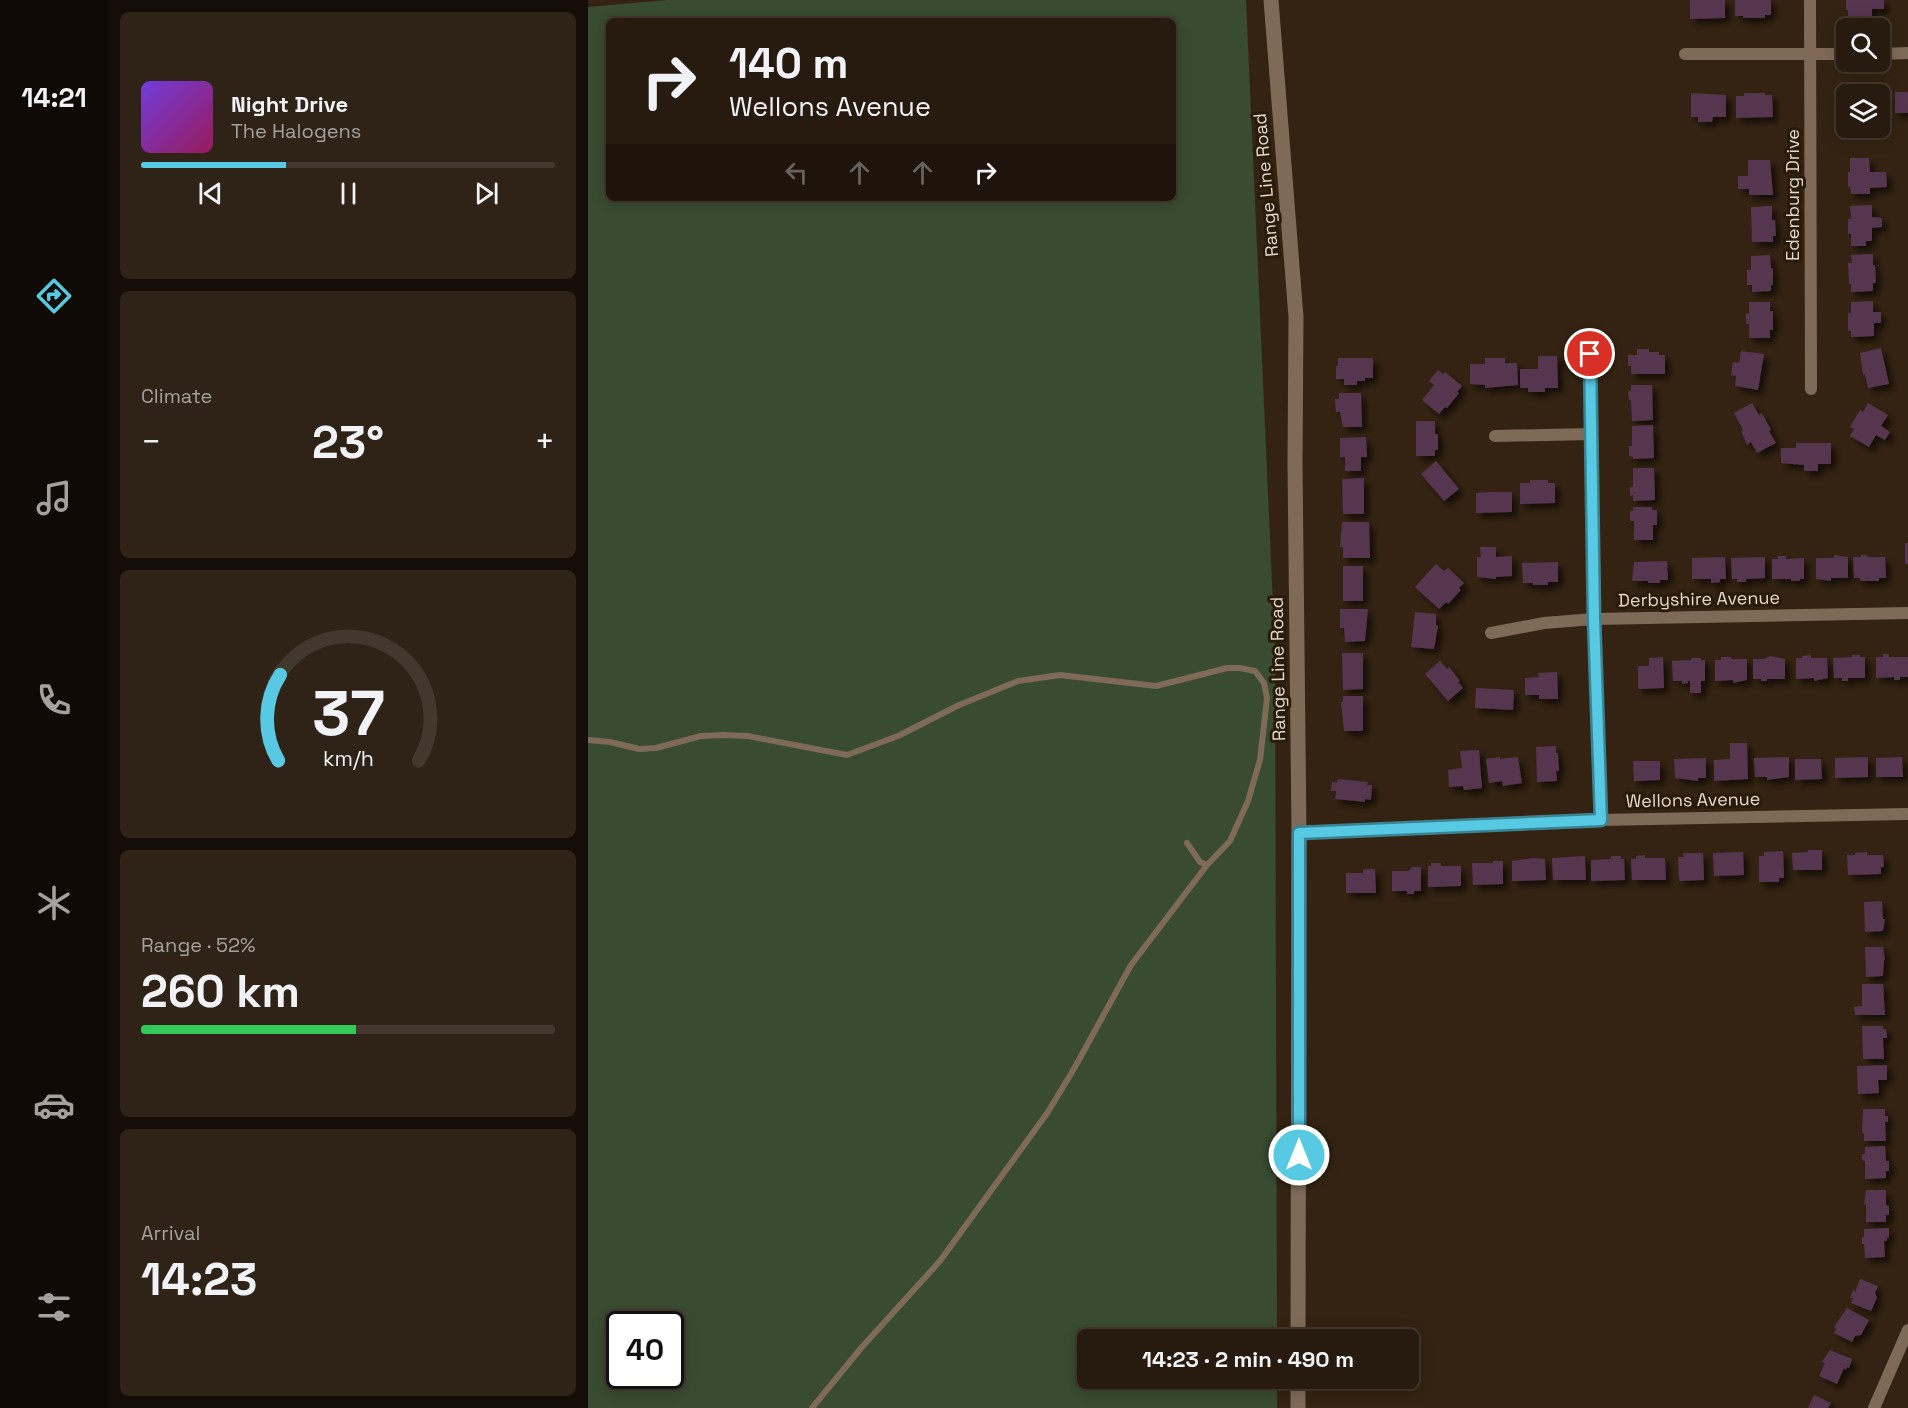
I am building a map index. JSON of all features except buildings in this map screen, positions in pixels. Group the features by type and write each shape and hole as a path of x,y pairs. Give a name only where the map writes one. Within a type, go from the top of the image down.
{"street":[{"name":"Range Line Road","path":"1271,0 1296,317 1295,464 1299,833 1298,1329"},
{"name":"Edenburg Drive","path":"1810,0 1811,389"},
{"path":"1890,54 1908,53"},
{"path":"1685,54 1836,54"},
{"path":"1590,354 1594,619 1601,820"},
{"path":"1495,436 1590,434"},
{"name":"Derbyshire Avenue","path":"1491,633 1544,623 1594,619 1908,613"},
{"name":"Wellons Avenue","path":"1299,833 1601,820 1908,814"},
{"path":"1874,1408 1908,1330"},
{"path":"1298,1389 1298,1408"}],"lane":[{"path":"588,740 610,742 639,749 657,748 701,736 748,736 847,755 898,736 959,705 1018,681 1060,675 1156,686 1227,668 1240,668 1255,671 1264,683 1267,698 1260,760 1248,801 1230,841 1207,865 1131,965 1048,1112 940,1261 862,1347 812,1408"},
{"path":"1187,843 1200,862 1207,865"}],"green space":[{"path":"667,0 1246,0 1275,650 1277,1329 1077,1329 1077,1389 1277,1389 1277,1408 588,1408 588,7"}],"route":[{"path":"1299,1155 1299,833 1601,820 1594,619 1590,354"}]}
